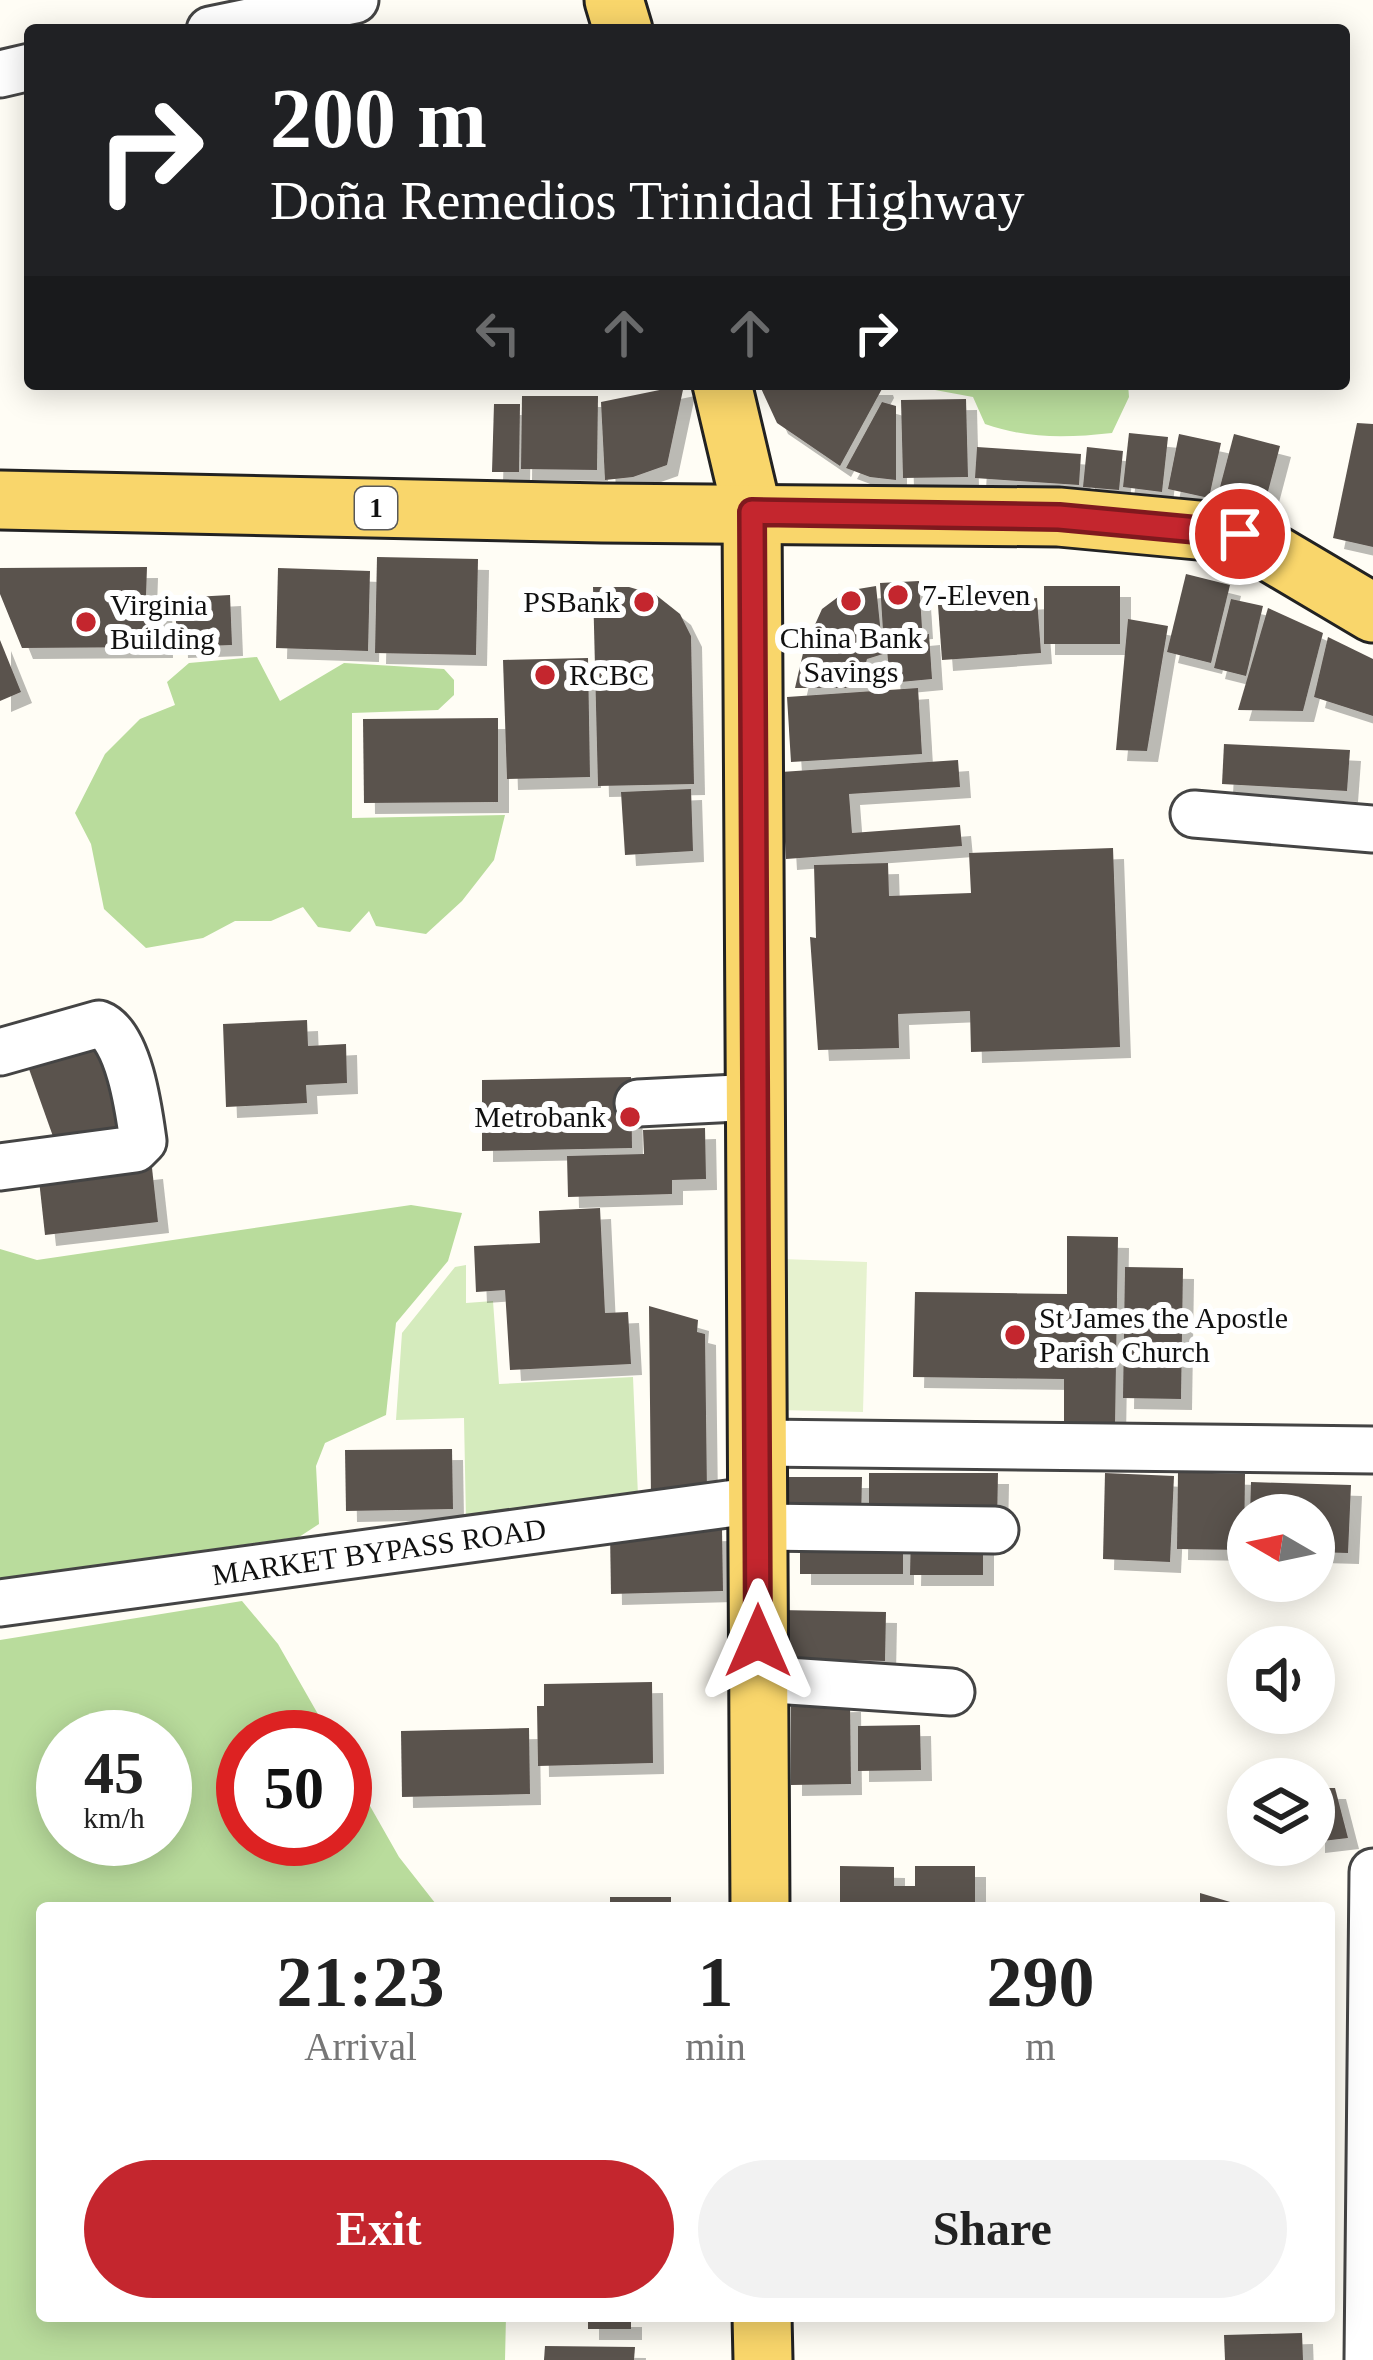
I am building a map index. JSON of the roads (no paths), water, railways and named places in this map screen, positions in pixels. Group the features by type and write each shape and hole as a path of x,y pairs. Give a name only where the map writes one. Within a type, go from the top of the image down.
{"main road":[{"path":"723,390 752,512 760,1902"},
{"name":"1","path":"0,500 1059,517 1240,534 1373,613"},
{"path":"762,2322 763,2360"}],"street":[{"path":"239,24 355,0"},
{"path":"1194,814 1373,829"},
{"path":"0,1052 99,1024 109,1028 123,1049 143,1142 135,1149 0,1167"},
{"path":"638,1103 757,1097"},
{"path":"758,1443 1373,1450"},
{"name":"MARKET BYPASS ROAD","path":"0,1603 758,1514 995,1529"},
{"path":"758,1678 951,1692"},
{"path":"1368,2360 1373,1872"}],"place":[{"name":"7-Eleven","path":"898,595"},
{"name":"China Bank Savings","path":"851,601"},
{"name":"PSBank","path":"644,602"},
{"name":"Virginia Building","path":"86,622"},
{"name":"RCBC","path":"545,675"},
{"name":"Metrobank","path":"630,1117"},
{"name":"St James the Apostle Parish Church","path":"1015,1335"}]}
